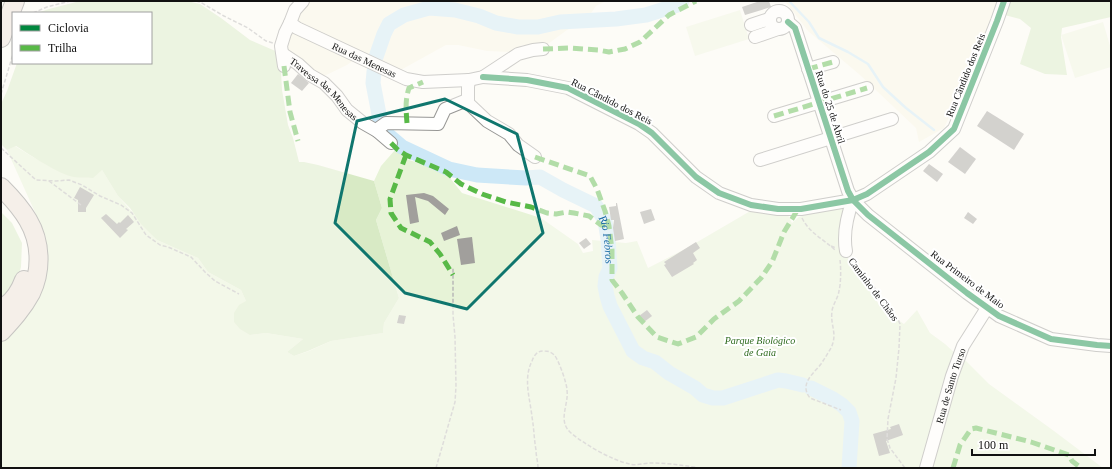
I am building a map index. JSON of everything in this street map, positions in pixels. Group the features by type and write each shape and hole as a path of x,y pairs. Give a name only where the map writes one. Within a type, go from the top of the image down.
{"highway":[{"path":"1,38 15,1"},
{"path":"1,187 18,205 28,219 35,235 38,254 38,272 31,293 16,316 1,332"},
{"path":"1,204 8,209 19,222 25,236 28,254 28,271 21,288 6,306 1,309"}],"street":[{"path":"283,55 285,33 295,10 303,1"},
{"name":"Rua Cândido dos Reis","path":"483,76 527,80 568,88 639,124 652,133 696,177 719,193 751,205 778,209 798,209 853,200 867,194 928,152 954,129 1004,1"},
{"path":"997,21 1014,1"},
{"name":"Rua do 25 de Abril","path":"788,22 784,27 778,29 753,31 769,19 773,13 781,10 787,15 788,22 795,28 830,138 848,191 853,200"},
{"path":"769,19 771,25 778,29"},
{"name":"Rua das Menesas","path":"290,23 297,28 406,79 423,82 470,80"},
{"name":"Rua Cândido dos Reis","path":"470,80 483,76 518,54 544,49"},
{"name":"Travessa das Menesas","path":"283,55 298,64 310,75 324,83 337,96 347,110 363,123 380,127 391,143"},
{"path":"808,69 833,62"},
{"path":"470,80 468,87 468,103 487,121 509,134 518,145 535,157"},
{"path":"774,116 866,88"},
{"path":"380,127 395,123 438,124 445,109 467,100"},
{"path":"760,160 892,119"},
{"name":"Caminho de Chãos","path":"841,254 846,239 847,222 853,200"},
{"name":"Rua Primeiro de Maio","path":"853,200 868,215 999,316 1051,338 1111,346"},
{"name":"Rua de Santo Turso","path":"926,468 952,376 963,346 987,308"}],"path":[{"path":"35,12 47,7 70,1"},
{"path":"196,1 248,28 283,55"},
{"path":"1,94 12,57"},
{"path":"1,148 36,180 69,180 82,185 100,196 122,205 132,213 146,235 160,246 168,247 191,257 204,272 215,281 239,294"},
{"path":"48,180 81,205"},
{"path":"798,209 808,228 841,254 839,291 832,310 835,335 834,342 827,356 810,375 806,389 810,398 841,410"},
{"path":"436,468 455,402 456,386 453,268"},
{"path":"538,468 527,382 529,367 534,355 545,350 555,356 562,372 567,390 563,420 570,433 606,455 630,464 650,463 699,468"}],"highlighted area":[{"path":"445,99 517,134 543,233 467,309 405,293 335,223 357,121"}],"shaded area":[{"path":"310,1 606,1 596,6 587,19 567,30 544,47 522,45 513,52 487,51 458,45 446,45 399,71 362,54 347,65 318,79 281,60 298,13"},
{"path":"785,1 1000,1 997,13 944,128 919,142 916,128 860,75 808,31"}],"green space":[{"path":"80,1 187,1 200,4 250,40 280,53 282,90 288,125 299,162 318,165 374,181 382,208 376,220 399,298 384,323 383,333 331,341 294,356 287,352 303,339 266,333 250,335 240,329 234,322 234,313 239,305 246,301 241,290 208,272 198,258 157,240 141,224 130,208 118,196 102,170 93,178 74,177 52,168 16,146 7,150 1,144 1,104 17,64 152,64 152,12 40,12"},
{"path":"1000,1 1111,1 1111,17 1062,28 1061,37 1067,75 1045,74 1020,64 1031,28 1020,19 997,13"},
{"path":"740,10 749,39 695,56 686,27"},
{"path":"1103,22 1111,49 1111,67 1075,78 1061,35"},
{"name":"Parque Biológico de Gaia","path":"15,146 44,164 69,175 74,176 88,174 102,170 118,196 157,240 198,258 208,272 241,290 246,301 250,335 266,333 303,339 287,352 294,356 331,341 383,333 384,323 399,298 376,220 382,208 374,181 381,166 395,150 409,160 443,172 462,193 541,218 578,244 583,253 593,251 592,240 626,243 637,241 648,268 687,248 752,210 787,213 792,223 799,217 814,212 845,207 843,234 839,245 882,309 904,324 917,310 930,333 966,361 989,384 1103,468 1,468 1,341 27,311 44,279 48,251 43,230 7,150"},
{"path":"1,212 12,223 22,243 21,267 16,284 1,301"}],"building":[{"path":"760,1 769,1 771,7 745,15 742,7"},
{"path":"298,74 309,83 302,91 291,83"},
{"path":"987,111 1024,134 1014,150 977,126"},
{"path":"960,147 976,159 965,174 948,162"},
{"path":"929,164 943,174 937,182 923,171"},
{"path":"80,187 94,195 86,208 86,212 78,212 78,200 74,198"},
{"path":"424,193 433,196 449,209 445,215 428,201 415,197 419,222 410,224 406,195"},
{"path":"616,203 624,239 615,241 613,228 614,220 611,220 609,207 616,206"},
{"path":"651,209 655,220 644,224 640,212"},
{"path":"968,212 977,219 973,224 964,218"},
{"path":"106,214 117,224 128,215 134,222 126,229 128,230 120,238 101,218"},
{"path":"457,226 460,235 444,241 441,233"},
{"path":"472,237 475,263 461,265 457,239"},
{"path":"586,238 591,244 584,249 579,243"},
{"path":"696,242 700,248 693,253 697,260 693,263 694,264 672,277 664,265 666,264 664,262"},
{"path":"647,310 652,316 644,322 639,316"},
{"path":"399,315 406,316 404,324 397,323"},
{"path":"899,424 903,435 886,441 890,453 879,456 873,434 891,429 890,427"}],"waterway":[{"name":"Rio Febros","path":"376,57 389,24 404,15 429,8 455,10 479,16 496,23 518,27 538,27 560,22 616,19 646,15 677,5 682,1"},
{"path":"789,1 809,22 819,38 848,52 868,64 883,87 906,108 934,130"},
{"name":"Rio Febros","path":"374,72 373,83 382,130 402,147 449,169 477,175 526,178 540,177 596,206 605,221 608,239 610,268 606,277 605,286 607,296 610,306 633,351 643,358 655,362 669,373 695,388 703,395 713,398 723,398 778,380 803,385"},
{"name":"Rio Febros","path":"811,388 833,399 849,412 852,421 849,468"}],"marked path":[{"path":"543,49 570,48 609,52 625,49 640,42 669,15 696,1"},
{"path":"808,69 833,62"},
{"path":"284,66 290,112 298,141"},
{"path":"407,123 406,101 409,88 423,82"},
{"path":"774,116 867,88"},
{"path":"391,143 406,155 446,172 461,184 482,194 506,202 531,207 547,213 556,214 567,212 589,216 601,225 609,226"},
{"path":"406,155 390,199 391,213 401,228 430,242 440,254 453,275"},
{"path":"535,157 590,176 597,189 609,226 612,250 612,280 638,317 657,337 678,344 696,337 714,319 739,301 761,278 772,262 784,232 798,209"},
{"path":"953,468 960,445 971,429 976,428 1031,442 1069,455 1072,461 1081,468"}],"cycle path":[{"path":"483,77 527,80 568,88 639,124 652,133 696,177 719,193 751,205 778,209 801,209 853,200 867,194 929,152 954,129 1004,1"},
{"path":"788,22 795,28 848,191 853,200 868,215 967,293 999,316 1051,339 1111,346"}]}
